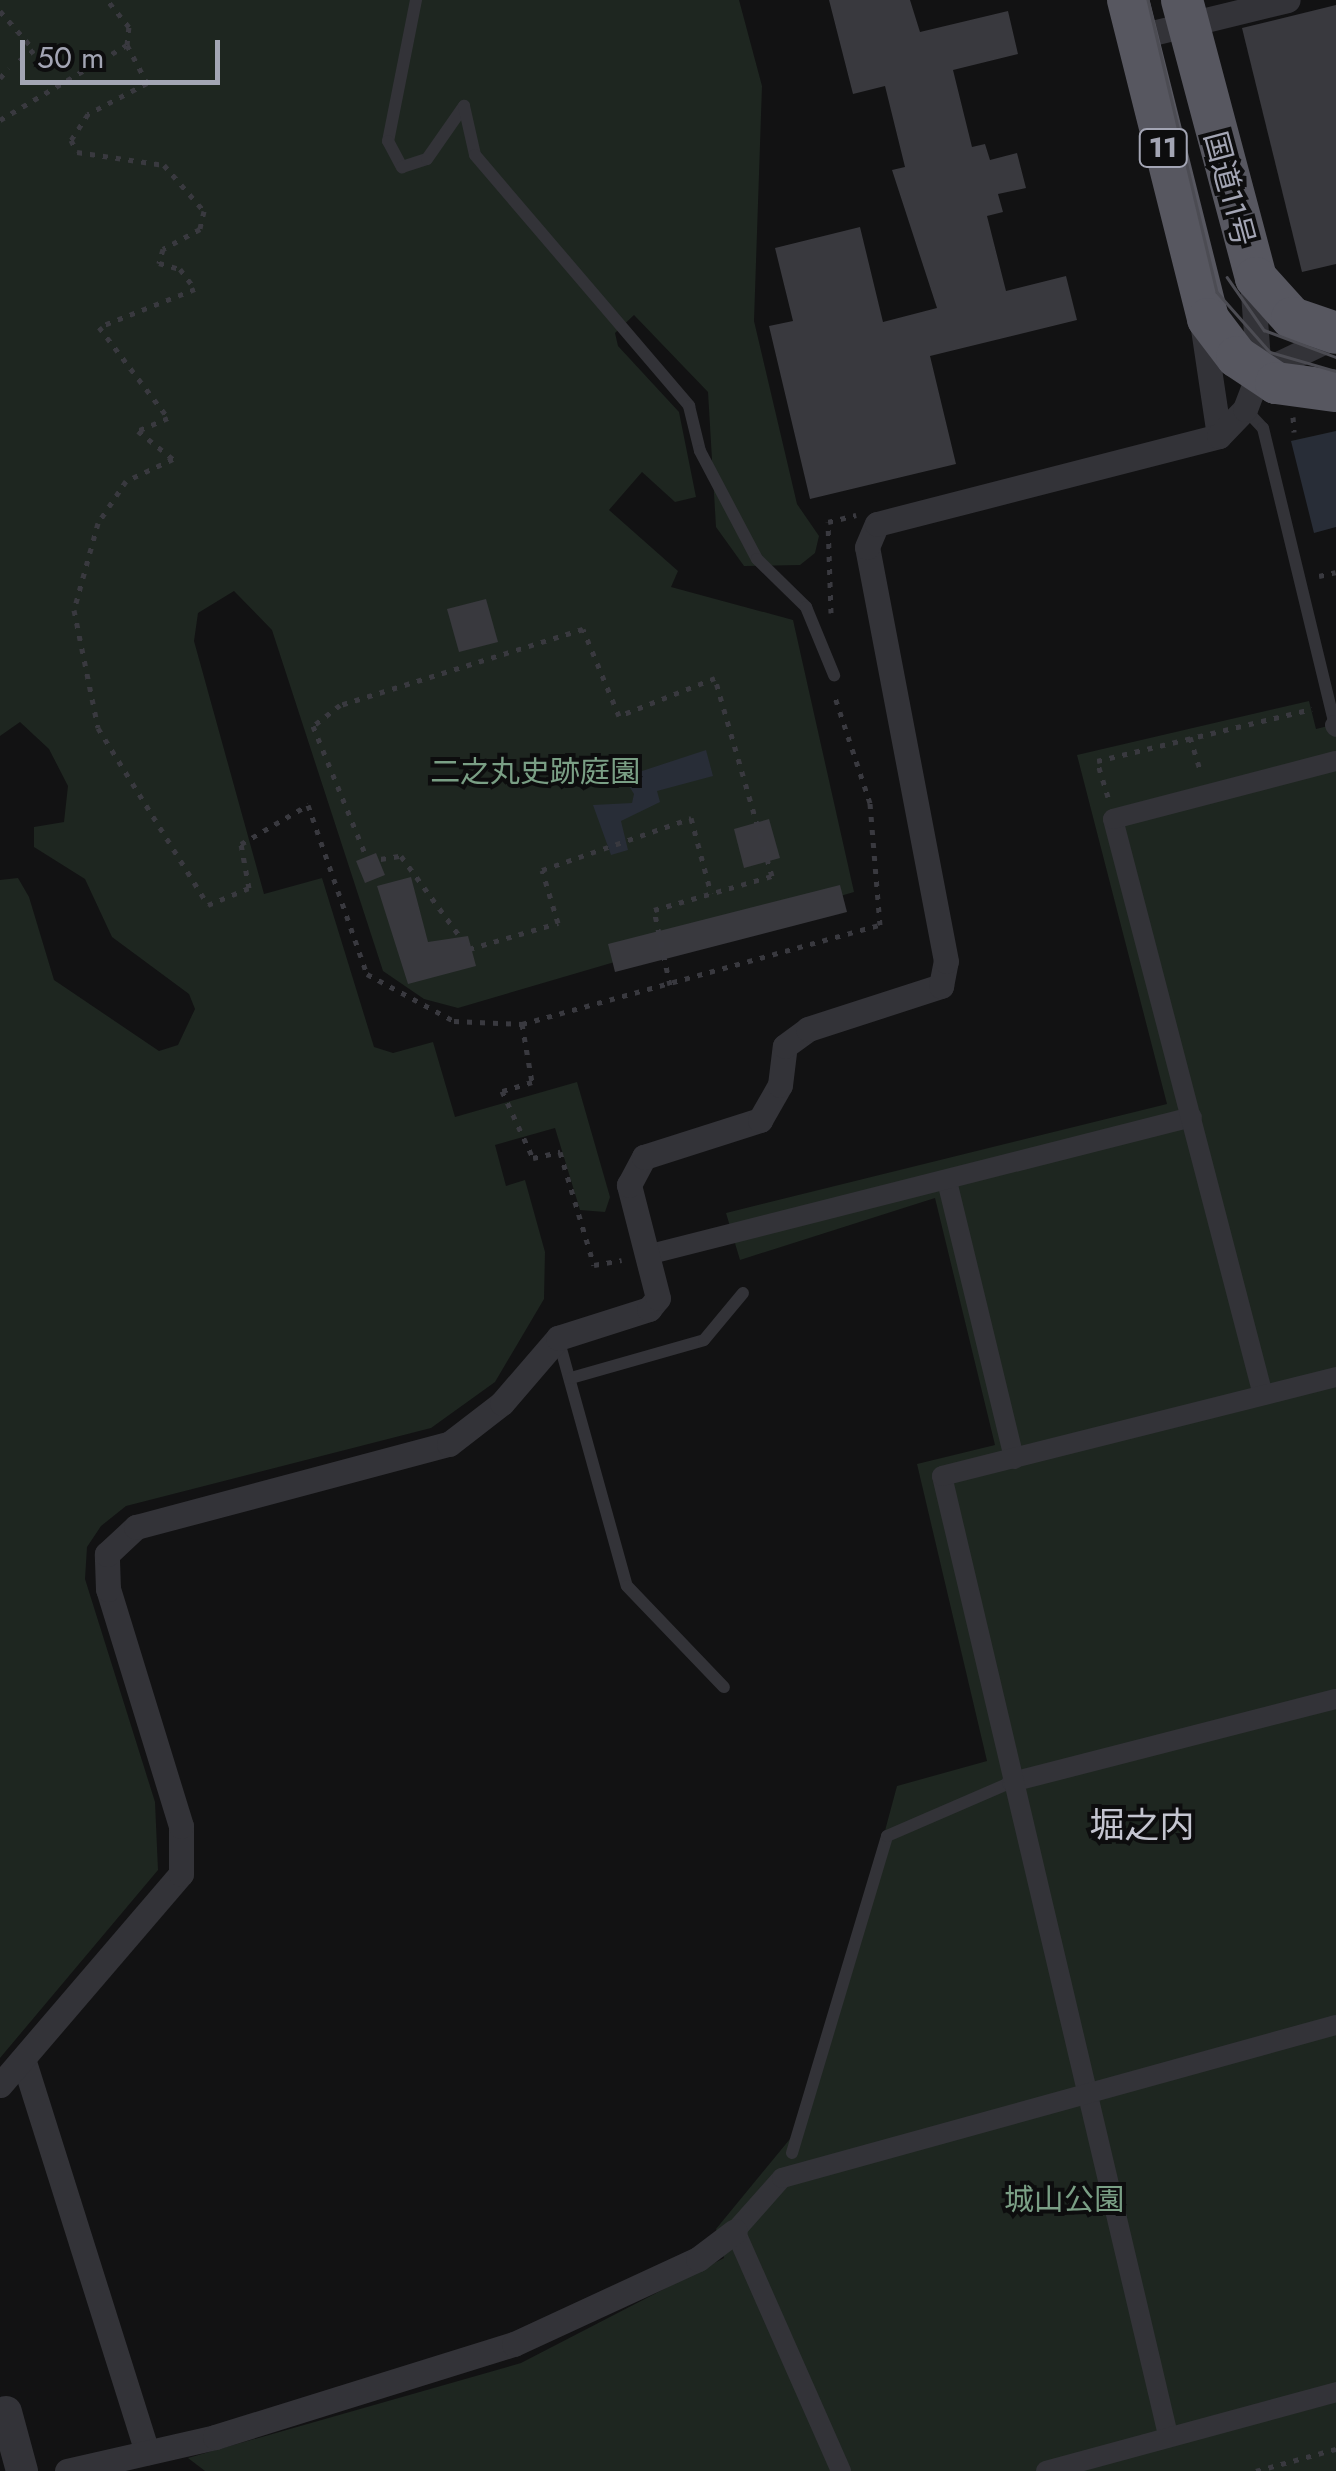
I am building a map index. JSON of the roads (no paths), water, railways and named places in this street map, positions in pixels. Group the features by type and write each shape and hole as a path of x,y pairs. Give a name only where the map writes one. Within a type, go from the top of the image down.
{"highway":[{"name":"国道11号","path":"1185,12 1248,262 1278,307 1336,335"},
{"name":"国道11号","path":"1132,18 1198,297 1252,391 1336,391"}],"street":[{"path":"1132,18 1288,0"},
{"path":"1248,262 1252,391"},
{"path":"1198,297 1218,436"},
{"path":"0,2084 25,2065 180,1874 182,1826 108,1589 108,1554 136,1527 448,1444 502,1403 558,1338 649,1309 658,1298 629,1185 644,1157 760,1120 785,1046 808,1029 941,986 946,961 867,547 877,524 1218,436 1252,391 1336,335"},
{"path":"1263,1396 1113,819 1336,762"},
{"path":"647,1255 1192,1116"},
{"path":"947,1181 1014,1459"},
{"path":"1168,2435 1081,2096 942,1476 1336,1376"},
{"path":"1012,1782 1336,1698"},
{"path":"67,2471 148,2452 514,2344 698,2259 735,2230 782,2178 1336,2025"},
{"path":"25,2065 148,2452"},
{"path":"735,2230 841,2471"},
{"path":"1046,2471 1336,2392"},
{"path":"3,2401 22,2471"}],"lane":[{"path":"416,0 388,141 402,167 427,159 464,106 474,155 690,406 700,451 757,558 806,606 834,675"},
{"path":"1252,391 1336,726"},
{"path":"572,1378 704,1340 743,1293"},
{"path":"558,1338 627,1586 724,1687"},
{"path":"792,2153 887,1836 1012,1782"}],"tram line":[{"path":"1148,0 1217,292 1270,352 1336,371"},
{"path":"1227,277 1264,330 1336,357"}],"district":[{"name":"堀之内","path":"1142,1825"}],"park label":[{"name":"二之丸史跡庭園","path":"535,772"},
{"name":"城山公園","path":"1064,2200"}]}
